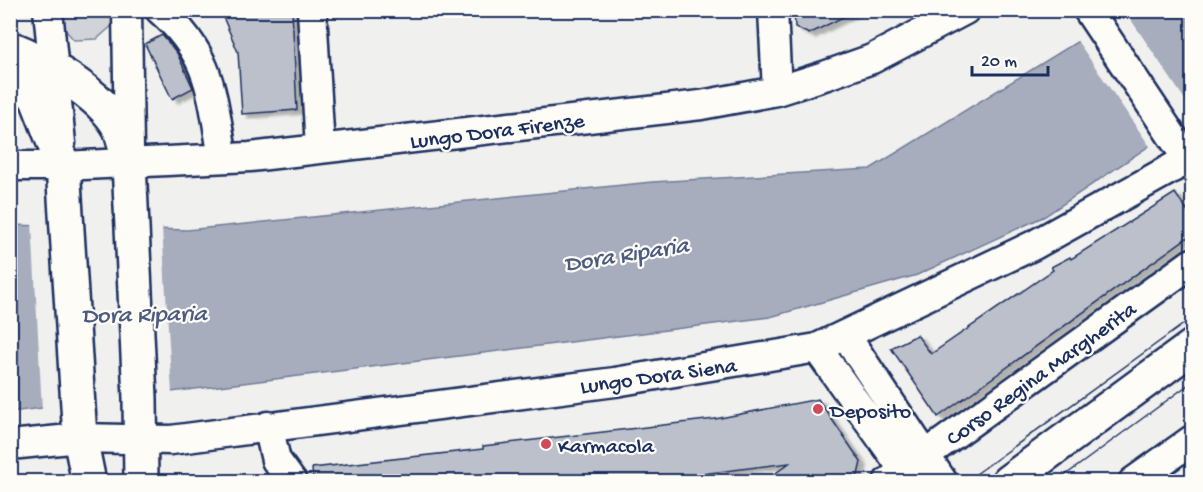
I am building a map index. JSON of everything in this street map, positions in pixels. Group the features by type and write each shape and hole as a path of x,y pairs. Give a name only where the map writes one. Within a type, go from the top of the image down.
{"main road":[{"path":"10,48 54,70 110,114 120,128 129,184 140,398 141,482"},
{"path":"10,62 37,99 64,182 80,438 89,482"},
{"path":"1008,482 1192,347"}],"street":[{"path":"48,10 64,182"},
{"path":"127,10 129,184"},
{"path":"160,10 177,25 197,50 210,81 223,158"},
{"path":"312,10 320,149"},
{"path":"773,10 777,91"},
{"name":"Lungo Dora Firenze","path":"10,166 64,182 129,184 223,158 701,105 777,91 872,59 965,10"},
{"path":"1088,10 1187,156"},
{"name":"Lungo Dora Siena","path":"10,445 80,438 171,440 615,382 817,348 1034,245 1187,156"},
{"name":"Corso Regina Margherita","path":"906,468 1192,263"},
{"path":"846,336 906,468"},
{"path":"817,348 906,468 943,482"},
{"path":"268,426 276,460 292,482"},
{"path":"1133,482 1192,440"}],"shaded area":[{"path":"59,11 114,11 114,24 97,39 74,40 60,24"}],"water":[{"name":"Dora Riparia","path":"1127,11 1192,11 1192,117 1045,216 917,275 770,317 11,412 10,225 187,230 652,182 870,169"}],"pier":[{"path":"1121,10 1125,11 1192,110 1192,121 1151,148 1076,39"},
{"path":"32,222 162,228 172,394 42,410"}],"building":[{"path":"220,10 292,10 297,110 242,114 238,52"},
{"path":"794,10 857,10 809,34 795,27"},
{"path":"162,35 177,53 193,88 172,99 145,44"},
{"path":"1175,193 1192,218 1192,234 938,417 891,348 917,335 931,354 1053,270 1051,267 1070,257 1071,259"},
{"path":"818,399 861,462 858,475 850,482 764,482 789,463 638,482 313,482 312,468 715,419"}],"tram line":[{"path":"965,482 1192,318"},
{"path":"1056,482 1192,382"}],"place":[{"name":"Deposito","path":"818,409"},
{"name":"Karmacola","path":"546,444"}]}
